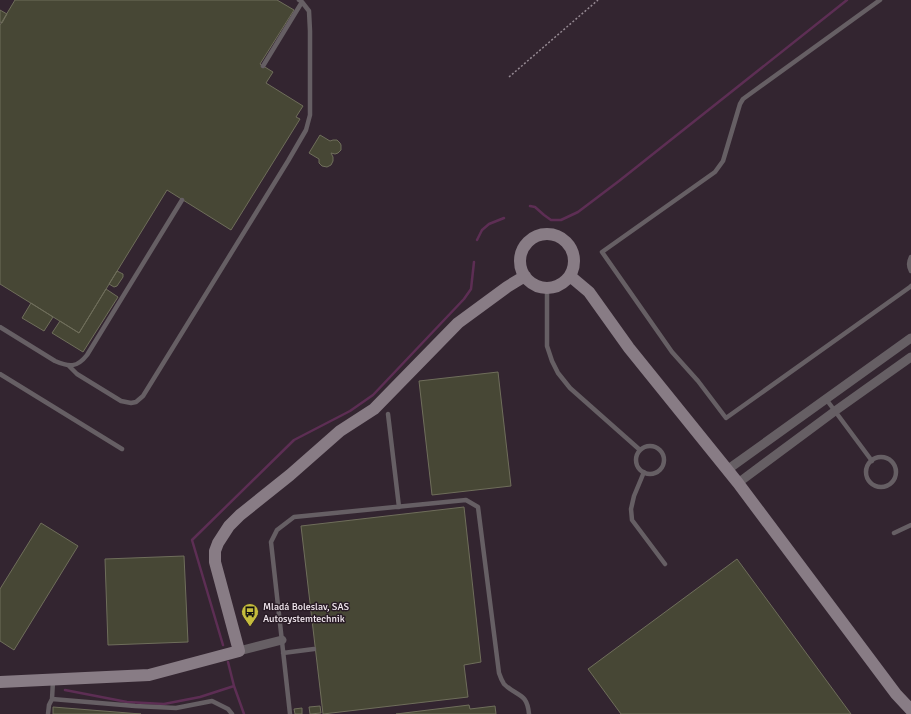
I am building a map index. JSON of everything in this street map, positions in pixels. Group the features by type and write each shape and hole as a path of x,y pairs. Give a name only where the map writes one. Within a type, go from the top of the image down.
{"street":[{"path":"546,234 562,238 573,252 574,268 570,276 556,287 538,287 525,276 522,270 520,258 523,249 529,241 537,236 546,234"},
{"path":"239,651 215,562 215,551 222,535 240,515 290,475 340,431 374,409 458,323 525,276"},
{"path":"570,276 588,292 629,348 738,483 896,694 911,710"},
{"path":"727,470 911,338"},
{"path":"738,483 911,357"},
{"path":"0,682 149,675 282,640"}],"lane":[{"path":"880,0 743,99 740,104 723,161 715,172 602,252 672,352 698,381 726,418 911,286"},
{"path":"0,327 55,361 69,366 77,374 121,400 131,403 136,402 143,396 306,130 310,115 310,31 309,11 300,1 263,66"},
{"path":"69,366 80,362 87,355 182,200"},
{"path":"911,257 909,261 911,271"},
{"path":"547,288 547,346 558,373 570,388 640,450"},
{"path":"0,374 122,449"},
{"path":"826,399 872,461"},
{"path":"388,414 399,507"},
{"path":"652,446 660,450 663,458 662,467 654,472 644,472 636,463 637,454 643,447 652,446"},
{"path":"880,457 893,463 896,472 892,481 888,485 879,487 870,482 866,474 868,464 872,461 880,457"},
{"path":"644,472 634,496 631,509 632,520 665,564"},
{"path":"290,714 271,542 277,530 294,517 466,500 478,507 499,673 503,683 511,690 522,696 528,706 529,714"},
{"path":"894,533 911,526"},
{"path":"283,653 314,649"},
{"path":"48,714 49,705 52,699 52,680"},
{"path":"52,699 176,708 212,701 228,709 232,714"}],"path":[{"path":"509,77 598,0"}],"building":[{"path":"15,0 277,0 294,10 260,64 273,72 266,83 303,106 296,117 300,119 231,230 167,190 79,333 0,284 0,25"},
{"path":"0,10 7,14 2,23 0,22"},
{"path":"320,135 330,141 337,140 341,145 341,150 338,153 331,153 333,161 331,165 327,167 322,166 319,163 319,159 309,153"},
{"path":"117,271 123,274 123,277 117,286 114,287 109,284"},
{"path":"106,289 118,297 83,352 52,333 60,321 79,333"},
{"path":"31,303 53,317 44,331 22,318"},
{"path":"498,372 511,486 432,495 419,381"},
{"path":"464,507 481,662 464,665 468,697 323,714 301,526"},
{"path":"41,523 78,546 14,650 0,641 0,589"},
{"path":"184,556 188,642 108,645 105,559"},
{"path":"737,559 851,714 621,714 588,669"},
{"path":"469,705 470,709 495,706 496,714 396,714"},
{"path":"320,706 321,713 310,714 309,707"},
{"path":"53,707 141,714 53,714"},
{"path":"302,708 302,714 295,714 294,709"}],"waterway":[{"path":"530,206 535,207 551,220 561,220 578,212 847,0"},
{"path":"477,240 482,230 489,224 504,218"},
{"path":"223,645 192,540 294,440 350,411 373,395 464,299 471,289 474,262"},
{"path":"228,662 234,686 244,714"},
{"path":"65,690 127,702 164,704 200,697 234,686"}],"place":[{"name":"Mladá Boleslav, SAS Autosystemtechnik","path":"250,627"}]}
